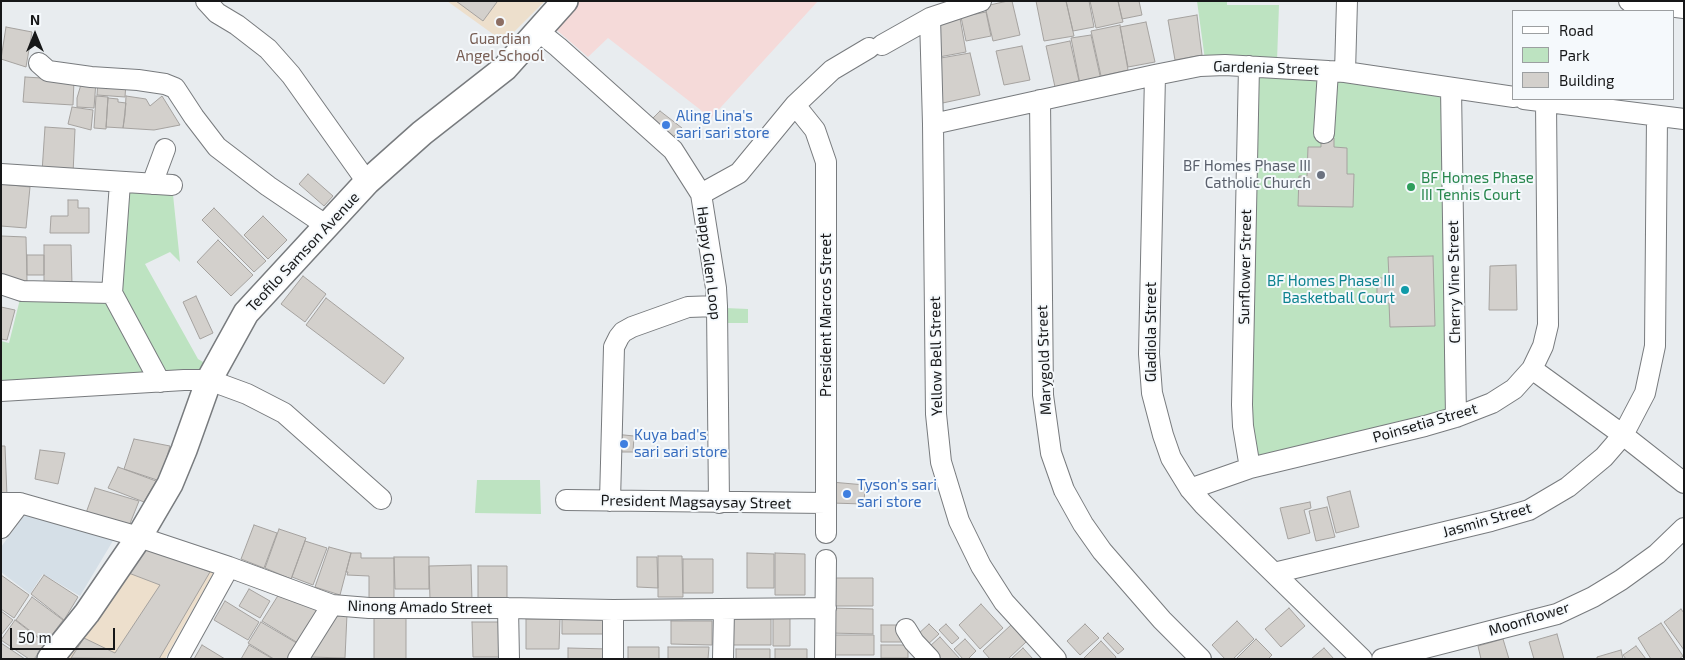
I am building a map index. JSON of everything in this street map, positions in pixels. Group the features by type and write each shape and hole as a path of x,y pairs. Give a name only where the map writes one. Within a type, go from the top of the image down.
{"main road":[{"name":"Teofilo Samson Avenue","path":"50,659 87,613 139,537 170,484 209,380 246,313 367,182 422,133 505,68 565,1"}],"street":[{"path":"206,1 217,13 268,49 285,69 367,182"},
{"path":"701,194 739,173 795,105 832,70 930,18 981,1"},
{"path":"1324,133 1347,1"},
{"path":"1629,1 1684,8"},
{"name":"Yellow Bell Street","path":"930,18 936,414 941,462 959,521 981,566 1004,602 1056,659"},
{"name":"Happy Glen Loop","path":"538,32 558,47 673,150 701,194 716,288 719,503"},
{"path":"39,63 48,71 91,77 138,80 165,84 175,88 194,118 218,147 268,186 326,226"},
{"name":"Gardenia Street","path":"933,124 1200,66 1249,66 1336,71 1512,97"},
{"name":"Sunflower Street","path":"1249,66 1242,406 1243,426 1250,468"},
{"name":"Gladiola Street","path":"1155,75 1150,372 1152,393 1171,458 1190,489 1203,504 1362,659"},
{"name":"Cherry Vine Street","path":"1451,88 1456,417"},
{"name":"Marygold Street","path":"1040,100 1043,396 1051,453 1064,490 1083,524 1102,551 1162,620 1201,659"},
{"path":"1531,100 1684,119"},
{"name":"Poinsetia Street","path":"1190,489 1250,468 1456,417 1492,403 1514,390 1532,370 1543,346 1548,325 1546,102"},
{"name":"President Marcos Street","path":"795,105 815,130 826,162 826,533"},
{"name":"Jasmin Street","path":"1274,573 1530,510 1568,487 1604,457 1623,435 1645,393 1655,346 1657,116"},
{"path":"152,184 165,149"},
{"path":"1,174 172,185"},
{"path":"120,183 112,292 160,382"},
{"path":"1,284 22,291 112,292"},
{"path":"610,501 614,347 618,337 632,327 688,307 717,306"},
{"path":"1532,370 1623,435 1684,483"},
{"path":"1,391 209,380 247,394 284,413 381,499"},
{"name":"President Magsaysay Street","path":"566,500 826,503"},
{"path":"1,528 11,503"},
{"name":"Ninong Amado Street","path":"11,503 139,537 229,567 332,605 369,608 613,610 826,608"},
{"name":"Moonflower","path":"1382,659 1557,614 1593,597 1621,580 1657,554 1684,528"},
{"path":"826,560 826,659"},
{"path":"178,659 229,567"},
{"path":"298,659 332,605"},
{"path":"508,608 509,659"},
{"path":"613,610 613,659"},
{"path":"724,610 724,659"},
{"path":"911,643 930,659"}],"shaded area":[{"name":"Guardian Angel School","path":"447,1 545,1 504,42"},
{"path":"576,1 818,1 711,118 608,38 588,57 552,26"},
{"path":"26,513 114,539 80,596 43,574 30,594 1,572 1,547"},
{"path":"140,539 215,570 165,659 63,659"}],"green space":[{"path":"1197,1 1227,1 1227,5 1279,5 1277,61 1205,60"},
{"path":"1252,70 1446,90 1452,414 1253,462 1247,312"},
{"path":"120,183 172,185 180,262 170,252 145,264 198,359 215,369 1,391 1,341 9,343 22,291 112,292"},
{"path":"725,308 748,309 748,323 725,323"},
{"path":"477,480 540,480 541,514 475,513"}],"building":[{"path":"456,1 496,1 497,2 483,21"},
{"path":"1012,1 1020,35 993,41 985,6"},
{"path":"1036,1 1066,1 1074,36 1044,41"},
{"path":"1066,1 1089,1 1094,27 1073,31"},
{"path":"1090,1 1118,1 1123,22 1096,28"},
{"path":"1118,1 1139,1 1142,15 1122,19"},
{"path":"986,12 991,36 966,41 961,17"},
{"path":"1197,15 1202,55 1175,60 1168,20"},
{"path":"960,18 966,52 939,57 935,24"},
{"path":"1146,22 1155,62 1128,67 1120,27"},
{"path":"1120,25 1128,70 1101,76 1091,31"},
{"path":"6,27 32,32 26,67 1,59"},
{"path":"1091,35 1101,80 1080,84 1071,38"},
{"path":"1070,41 1079,81 1055,87 1046,46"},
{"path":"1022,46 1030,80 1004,85 996,51"},
{"path":"970,53 980,95 938,104 935,59"},
{"path":"25,77 74,80 73,105 23,102"},
{"path":"82,81 96,81 94,108 77,107 77,98"},
{"path":"98,81 126,83 125,97 97,95"},
{"path":"96,96 108,97 106,129 94,128"},
{"path":"126,96 146,99 150,106 162,96 180,125 154,130 123,128"},
{"path":"108,98 118,99 118,102 126,103 123,128 106,127"},
{"path":"72,107 93,110 91,130 68,124"},
{"name":"Aling Lina's sari sari store","path":"660,111 682,128 673,137 649,122"},
{"path":"45,127 75,129 73,174 42,172"},
{"path":"1321,137 1334,138 1334,147 1347,148 1347,174 1354,174 1353,207 1298,206 1299,176 1307,176 1308,147 1321,147"},
{"path":"308,174 333,196 324,206 299,184"},
{"path":"1,184 30,187 26,228 1,226"},
{"path":"68,200 78,200 78,208 89,208 89,233 50,233 51,216 68,216"},
{"path":"214,208 266,261 254,272 202,220"},
{"path":"263,216 287,240 268,259 244,235"},
{"path":"1,236 26,237 27,281 13,281 1,274"},
{"path":"218,240 253,275 231,296 197,262"},
{"path":"44,245 71,245 72,285 44,285"},
{"path":"27,255 44,255 44,275 27,275"},
{"name":"BF Homes Phase III Basketball Court","path":"1433,256 1435,326 1390,327 1389,303 1377,303 1377,278 1389,278 1388,257"},
{"path":"1516,265 1517,310 1489,310 1490,266"},
{"path":"303,276 326,294 305,322 281,304"},
{"path":"196,296 213,333 200,339 183,302"},
{"path":"326,298 404,358 384,384 306,325"},
{"path":"1,307 15,310 7,340 1,339"},
{"name":"Kuya bad's sari sari store","path":"614,434 634,436 633,452 614,452"},
{"path":"134,439 170,446 160,481 124,469"},
{"path":"1,446 5,446 7,496 1,497"},
{"path":"40,450 65,453 58,484 35,479"},
{"path":"118,467 156,481 144,502 108,488"},
{"name":"Tyson's sari sari store","path":"831,482 865,485 864,504 831,503"},
{"path":"95,488 139,501 129,526 86,513"},
{"path":"1350,491 1359,527 1336,533 1327,497"},
{"path":"1310,502 1311,508 1304,510 1310,533 1288,539 1280,508"},
{"path":"1327,507 1335,537 1316,541 1309,511"},
{"path":"254,525 277,533 264,568 241,559"},
{"path":"279,529 306,538 291,579 265,568"},
{"path":"305,541 327,548 313,585 292,577"},
{"path":"142,545 210,572 159,659 71,658 84,638 115,653 160,585 126,572"},
{"path":"329,547 351,553 340,595 315,587"},
{"path":"351,553 361,553 361,558 394,558 394,599 369,598 369,576 347,575 348,572 346,572"},
{"path":"747,553 774,554 774,588 747,588"},
{"path":"775,553 805,554 805,595 775,595"},
{"path":"658,556 682,556 683,597 658,597"},
{"path":"394,557 429,557 429,589 395,589"},
{"path":"637,557 657,557 658,588 637,587"},
{"path":"683,559 713,559 713,593 683,593"},
{"path":"471,565 472,601 430,600 429,566"},
{"path":"478,566 507,566 507,600 478,600"},
{"path":"1,575 29,595 14,618 1,609"},
{"path":"44,575 78,597 64,620 31,594"},
{"path":"829,578 873,578 873,606 829,606"},
{"path":"249,589 270,601 260,618 239,606"},
{"path":"279,594 321,609 298,643 262,621"},
{"path":"32,597 63,620 46,643 16,620"},
{"path":"225,601 259,622 248,640 214,620"},
{"path":"981,604 1003,628 980,649 959,625"},
{"path":"829,608 873,609 873,634 829,633"},
{"path":"1289,608 1305,626 1281,647 1265,629"},
{"path":"1681,609 1684,613 1684,650 1664,622"},
{"path":"1,611 13,620 1,635"},
{"path":"335,613 347,614 345,658 309,657"},
{"path":"609,614 609,634 562,634 562,615"},
{"path":"773,617 790,617 790,646 773,646"},
{"path":"374,618 406,618 406,659 374,659"},
{"path":"526,619 560,619 559,649 526,649"},
{"path":"730,619 771,619 771,645 729,645"},
{"path":"15,620 46,644 34,659 29,659 1,640"},
{"path":"671,621 712,621 712,645 671,644"},
{"path":"1237,621 1254,639 1233,659 1225,659 1212,645"},
{"path":"261,622 300,645 292,659 274,659 248,643"},
{"path":"472,622 503,622 503,657 473,657"},
{"path":"1661,623 1683,656 1679,659 1651,659 1638,638"},
{"path":"929,624 939,634 926,646 917,635"},
{"path":"946,624 959,638 952,644 939,630"},
{"path":"1085,624 1099,638 1080,655 1067,641"},
{"path":"881,625 903,625 903,642 881,642"},
{"path":"1011,625 1026,642 1008,659 990,659 983,651"},
{"path":"1108,633 1124,649 1118,654 1103,638"},
{"path":"1557,634 1564,659 1534,659 1529,642"},
{"path":"834,635 874,635 874,655 834,655"},
{"path":"940,637 960,659 940,659 929,647"},
{"path":"965,639 976,651 968,659 963,659 954,649"},
{"path":"1256,639 1272,655 1268,659 1236,659"},
{"path":"1503,639 1509,659 1481,659 1478,646"},
{"path":"1101,641 1116,657 1115,659 1083,659"},
{"path":"1,643 25,659 1,659"},
{"path":"202,645 225,659 194,659"},
{"path":"249,645 273,659 241,659"},
{"path":"881,645 908,645 908,658 881,658"},
{"path":"1636,646 1646,659 1626,659 1623,655"},
{"path":"628,647 659,647 659,659 628,659"},
{"path":"668,647 709,647 708,659 668,659"},
{"path":"568,648 609,649 609,659 568,659"},
{"path":"1023,648 1033,659 1011,659"},
{"path":"1324,648 1334,659 1311,659"},
{"path":"736,649 770,649 770,659 736,659"},
{"path":"775,649 807,649 807,659 775,659"},
{"path":"1621,650 1623,659 1597,659 1597,657"}],"place":[{"name":"Guardian Angel School","path":"500,22"},
{"name":"Aling Lina's sari sari store","path":"666,125"},
{"name":"BF Homes Phase III Catholic Church","path":"1321,175"},
{"name":"BF Homes Phase III Tennis Court","path":"1411,187"},
{"name":"BF Homes Phase III Basketball Court","path":"1405,290"},
{"name":"Kuya bad's sari sari store","path":"624,444"},
{"name":"Tyson's sari sari store","path":"847,494"}]}
